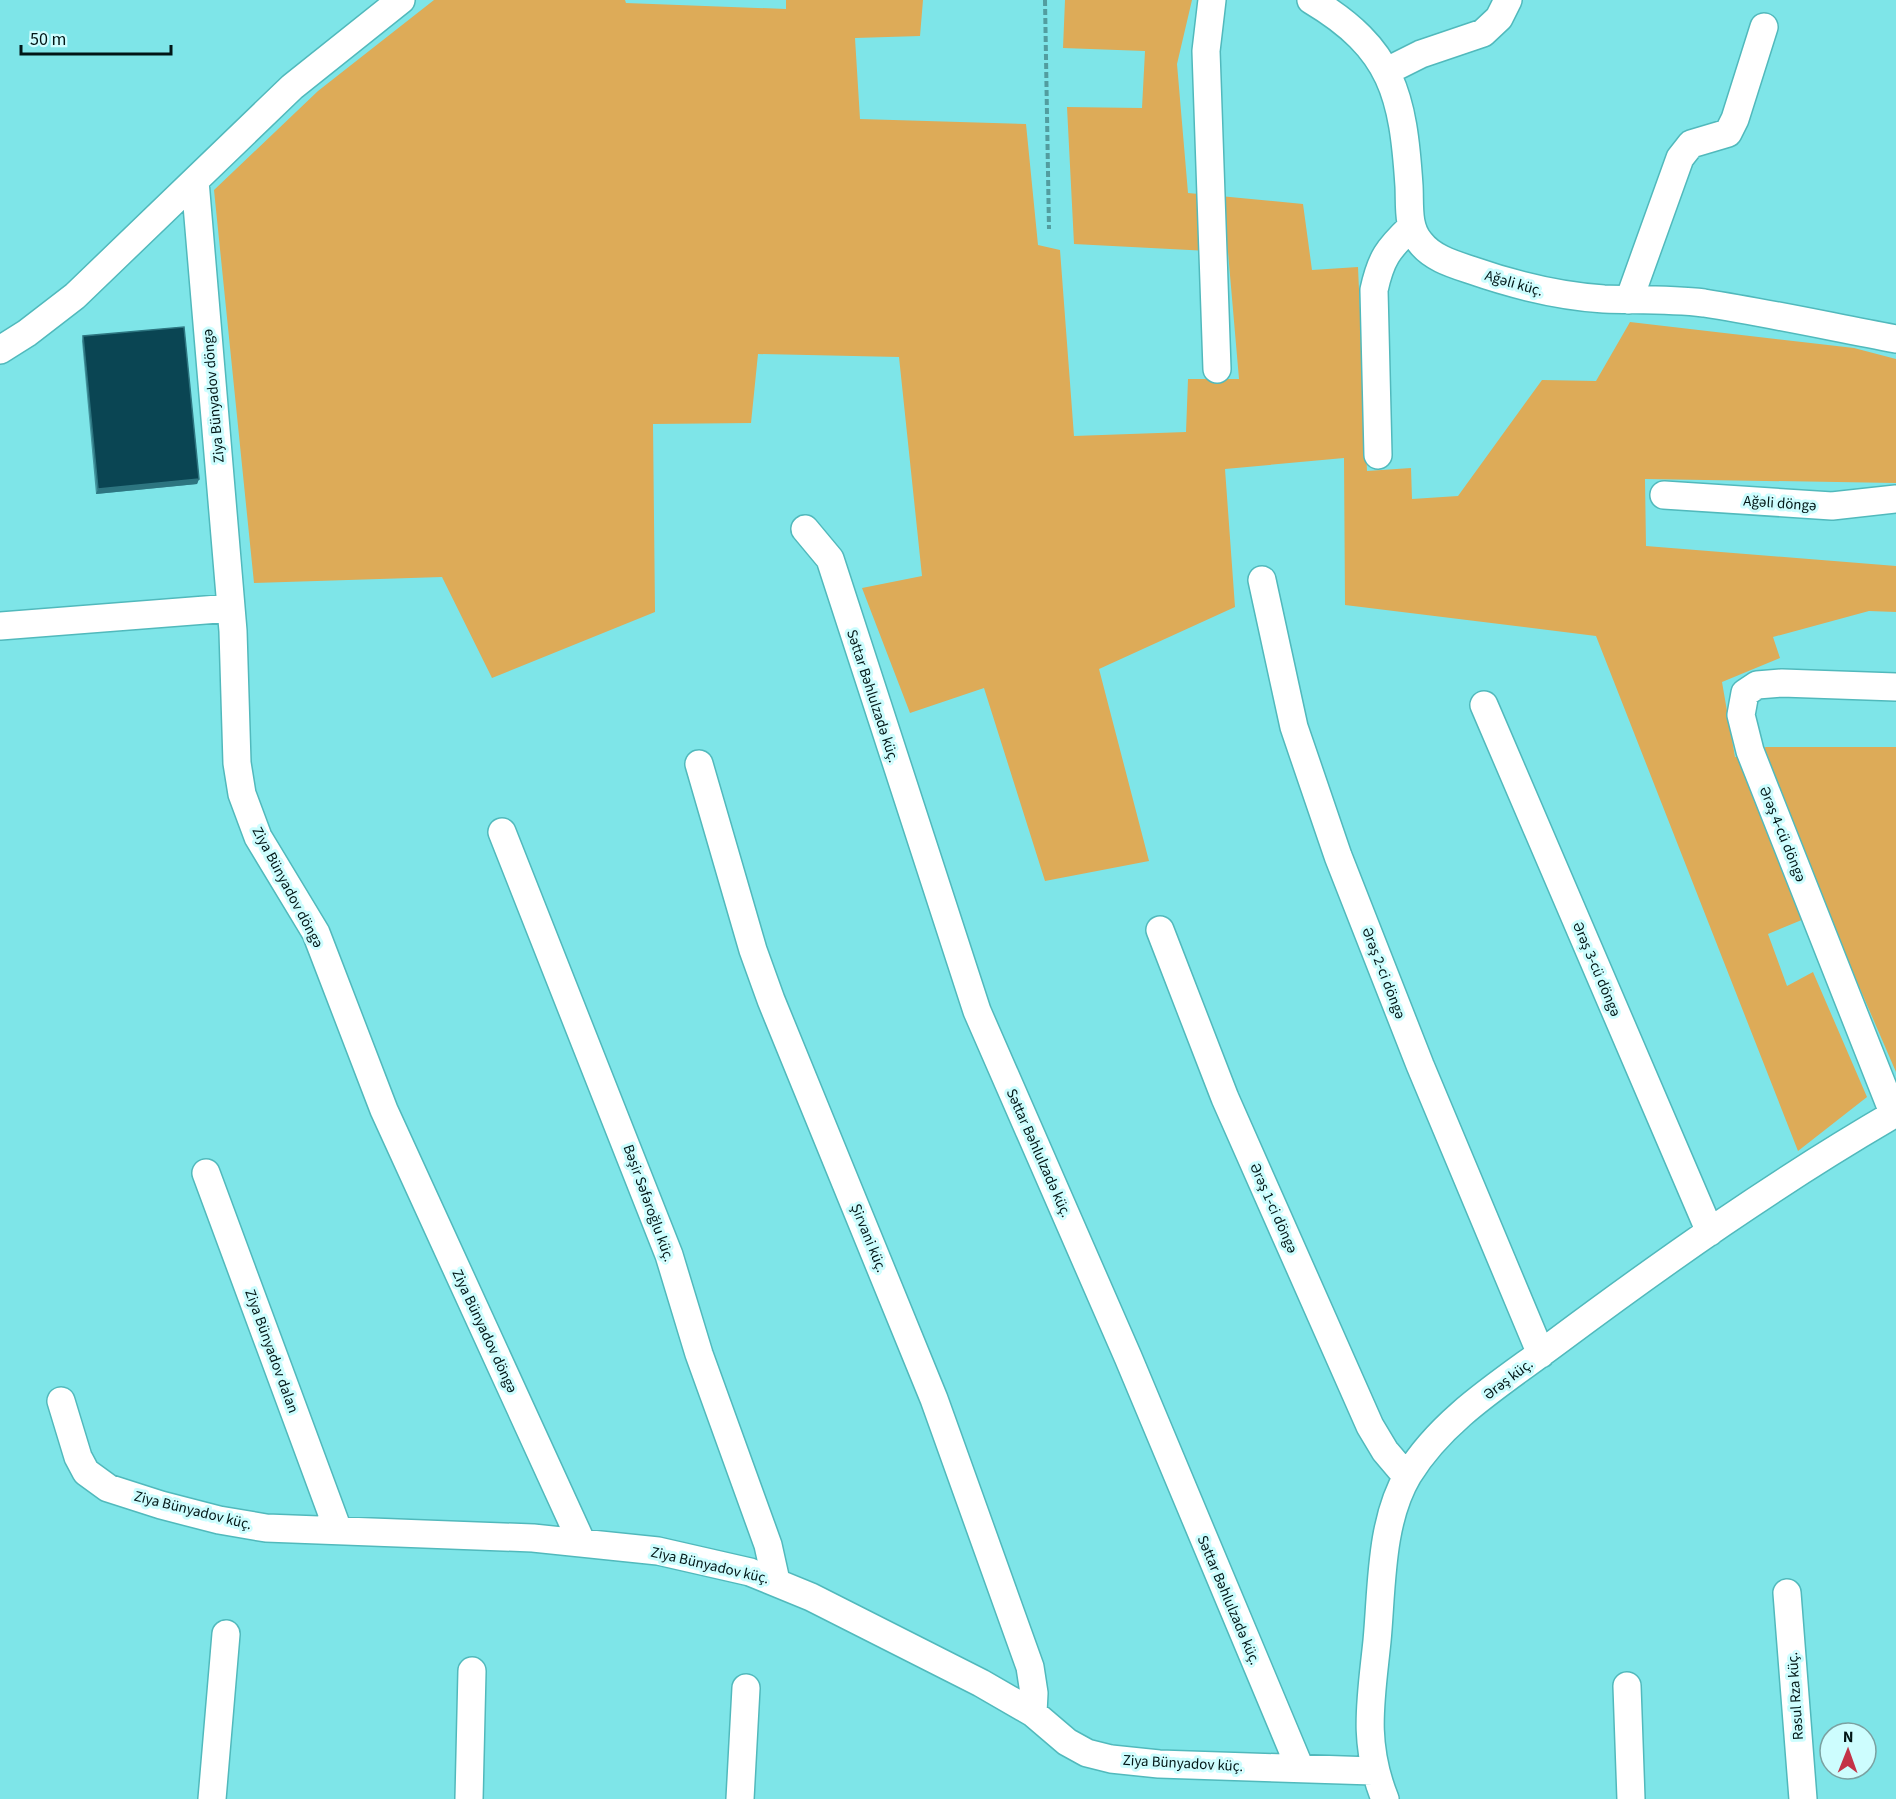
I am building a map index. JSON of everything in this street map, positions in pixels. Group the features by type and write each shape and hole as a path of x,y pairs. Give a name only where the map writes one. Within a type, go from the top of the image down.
{"street":[{"path":"0,350 27,333 75,296 292,87 400,0"},
{"path":"1212,0 1206,51 1216,369"},
{"path":"1311,0 1341,18 1367,43 1387,70 1400,106 1406,139 1411,227 1388,250 1379,265 1374,290 1378,455"},
{"path":"1387,70 1421,54 1483,33 1499,18 1508,0"},
{"path":"1629,300 1680,158 1690,144 1728,133 1736,119 1764,27"},
{"name":"Ziya Bünyadov döngə","path":"195,181 231,608 237,763 242,794 258,837 316,933 384,1110 582,1543"},
{"name":"Ağəli küç.","path":"1411,227 1420,243 1434,256 1506,282 1552,294 1700,303 1896,339"},
{"name":"Ağəli döngə","path":"1664,495 1832,506 1896,499"},
{"name":"Səttar Bəhlulzadə küç.","path":"806,529 830,559 977,1011 1128,1357 1300,1768"},
{"name":"Ərəş 2-ci döngə","path":"1262,580 1294,728 1338,856 1420,1065 1541,1354"},
{"path":"0,626 231,608"},
{"name":"Ərəş 4-cü döngə","path":"1895,1114 1750,751 1741,715 1745,693 1757,686 1782,683 1896,687"},
{"name":"Ərəş 3-cü döngə","path":"1484,705 1710,1232"},
{"name":"Şirvani küç.","path":"699,764 753,950 771,1000 934,1399 1030,1667 1034,1693 1033,1713"},
{"name":"Bəşir Səfəroğlu küç.","path":"502,832 669,1255 699,1354 768,1545 776,1581"},
{"name":"Ərəş 1-ci döngə","path":"1160,930 1226,1098 1370,1426 1385,1451 1407,1477"},
{"name":"Ərəş küç.","path":"1385,1799 1373,1771 1369,1745 1370,1711 1386,1554 1393,1516 1407,1477 1427,1447 1460,1414 1642,1279 1823,1156 1895,1114"},
{"name":"Ziya Bünyadov dalan","path":"206,1173 338,1530"},
{"name":"Ziya Bünyadov küç.","path":"61,1401 78,1457 87,1472 108,1488 219,1520 266,1527 533,1538 658,1551 750,1572 776,1581 981,1683 1033,1713 1067,1742 1088,1753 1111,1759 1159,1764 1373,1771"},
{"name":"Rəsul Rza küç.","path":"1787,1593 1803,1799"},
{"path":"212,1799 226,1634"},
{"path":"469,1799 472,1671"},
{"path":"1627,1686 1631,1799"},
{"path":"740,1799 746,1688"}],"path":[{"path":"1044,0 1049,229"}],"shaded area":[{"path":"434,0 625,0 626,3 786,9 786,0 923,0 920,36 855,38 860,119 1026,124 1038,245 1060,250 1074,436 1186,432 1188,379 1239,379 1228,252 1074,244 1067,107 1142,108 1145,51 1063,48 1065,0 1192,0 1177,64 1188,193 1303,204 1312,270 1358,267 1367,471 1411,468 1412,499 1458,496 1542,380 1596,381 1630,322 1854,348 1896,359 1896,483 1645,479 1646,546 1896,566 1896,612 1869,611 1773,637 1780,658 1722,682 1735,757 1766,747 1896,747 1896,1072 1826,910 1768,934 1787,986 1813,972 1867,1097 1798,1151 1596,636 1345,605 1344,458 1225,469 1235,607 1099,669 1149,861 1045,881 984,688 910,713 862,588 922,576 899,357 758,354 751,423 653,424 655,612 492,678 442,577 254,583 214,190 318,91"}],"building":[{"path":"184,327 199,479 98,489 83,336"}]}
